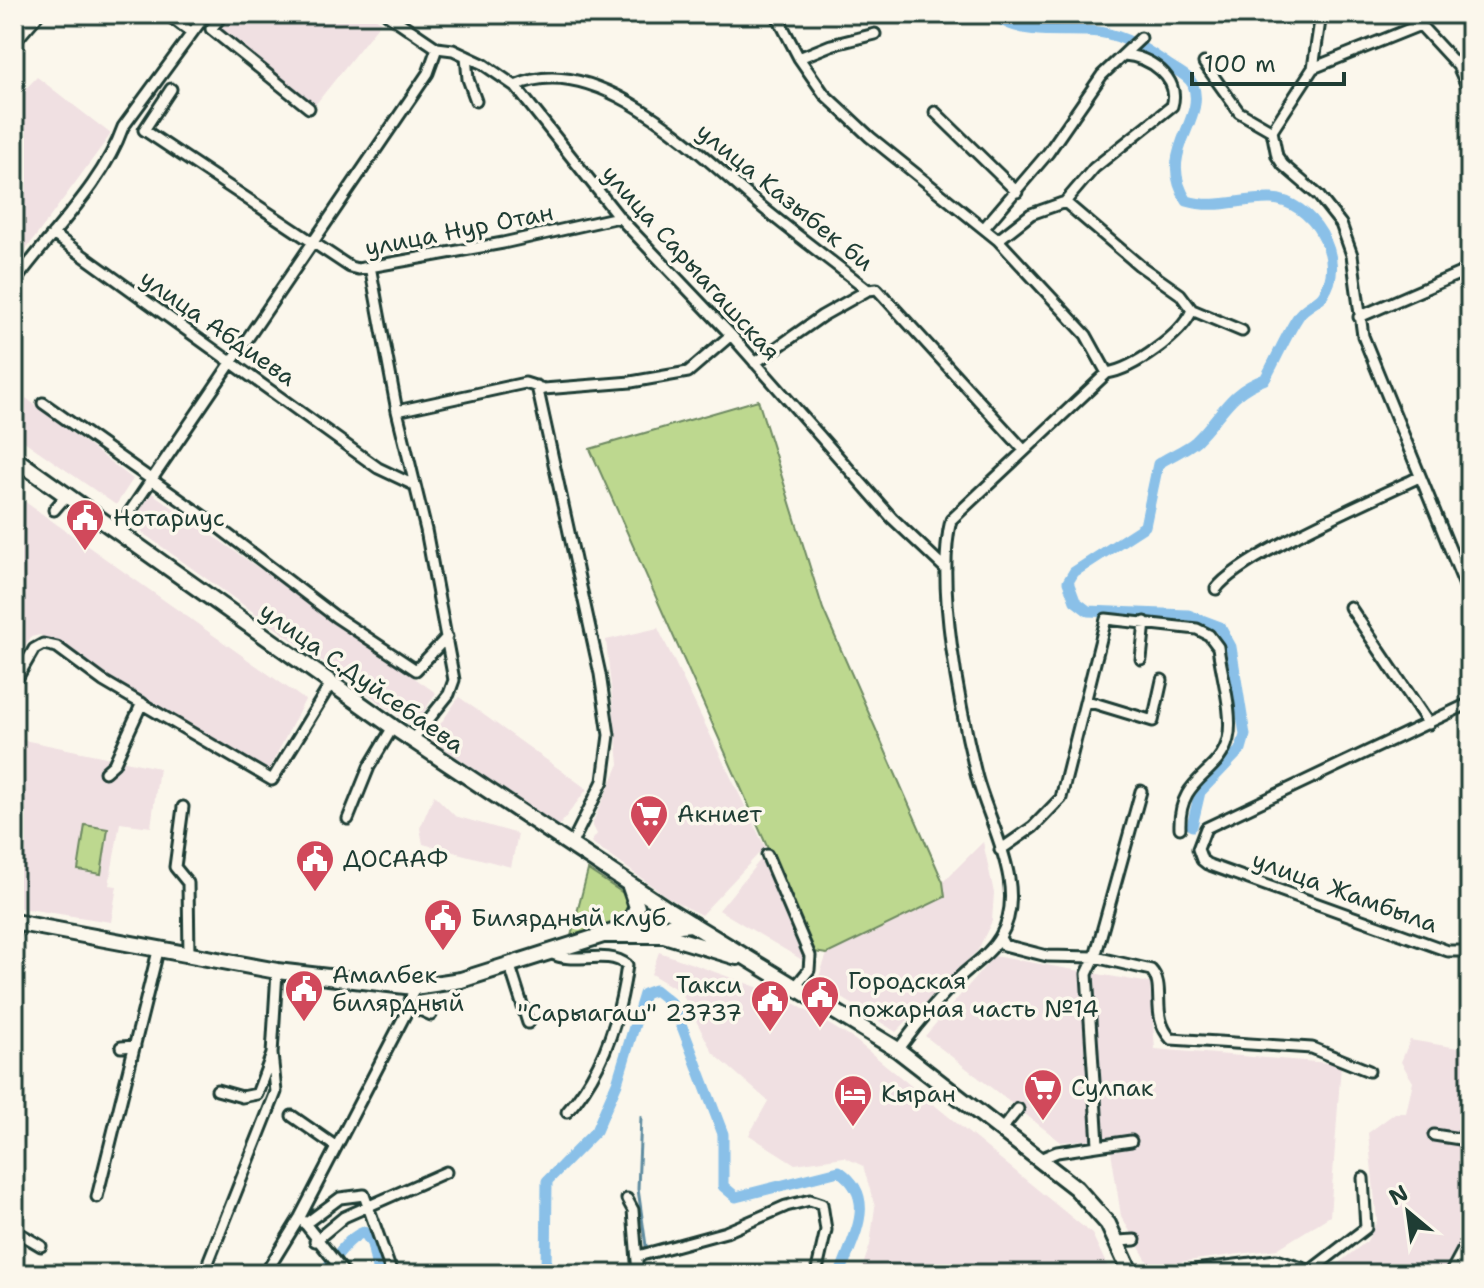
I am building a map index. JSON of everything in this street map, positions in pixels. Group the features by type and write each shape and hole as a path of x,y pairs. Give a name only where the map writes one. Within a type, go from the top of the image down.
{"highway":[{"path":"14,36 33,14"}],"main road":[{"name":"улица С.Дуйсебаева","path":"14,458 330,685 412,740 629,884 898,1050 1040,1159 1085,1198 1118,1241 1131,1274"},
{"path":"619,930 630,922 637,907 629,884"},
{"path":"18,924 277,971 414,987 461,980 619,930 692,924"},
{"path":"601,935 664,935 729,956 747,958"}],"street":[{"path":"167,14 192,33"},
{"path":"14,283 116,148 123,127 206,14"},
{"path":"223,14 211,29 309,108"},
{"name":"улица Сарыагашская","path":"387,14 437,48 466,56 515,86 619,217 731,335 892,518 946,569"},
{"path":"776,14 799,58 834,105 998,240 1086,335 1107,373"},
{"path":"1321,14 1313,68 1272,131 1277,156 1318,195 1341,224 1352,255 1359,317 1383,390 1470,598"},
{"path":"1410,14 1458,66 1470,93"},
{"path":"1313,68 1420,25"},
{"path":"799,58 831,45 875,34"},
{"path":"984,228 1017,192 1102,75 1141,38"},
{"path":"116,532 428,73 437,48"},
{"path":"998,240 1031,214 1065,202 1094,168 1172,106 1175,97 1167,76 1127,51"},
{"path":"466,56 468,79 476,101"},
{"path":"1204,63 1239,112 1272,131"},
{"name":"улица Казыбек би","path":"515,86 544,77 560,77 606,92 645,111 868,290 877,289 1023,449"},
{"name":"улица Нур Отан","path":"171,89 144,130 350,267 503,243 619,217"},
{"path":"935,112 1017,192"},
{"path":"1065,202 1139,265 1180,294 1192,310 1242,331"},
{"name":"улица Абдиева","path":"53,234 228,363 290,402 378,468 414,485"},
{"path":"370,266 454,680 449,694 412,740"},
{"path":"1359,317 1470,269"},
{"path":"755,363 822,316 868,290"},
{"path":"898,1050 918,1023 1000,938 1007,922 1011,892 976,775 967,729 946,569 951,520 1107,373 1128,368 1150,353 1186,322 1192,310"},
{"path":"397,411 525,383 544,389 631,382 688,372 703,363 731,335"},
{"path":"537,386 600,674 609,735 603,781 571,845"},
{"name":"улица С.Дуйсебаева","path":"43,403 336,617 416,670 447,637"},
{"path":"1216,589 1231,573 1259,557 1419,477"},
{"path":"54,510 66,496"},
{"path":"1350,607 1429,724 1470,703"},
{"path":"1000,850 1033,827 1061,798 1106,619 1179,625 1209,635 1218,647 1229,737 1223,751 1186,793 1180,828"},
{"path":"1141,659 1145,622"},
{"path":"19,675 34,649 43,644 57,647 142,703 272,780 330,685"},
{"path":"1087,701 1153,721 1162,680"},
{"path":"105,772 114,764 142,703"},
{"name":"улица Жамбыла","path":"1429,724 1204,829 1198,849 1207,864 1448,951 1470,951"},
{"path":"348,819 393,727"},
{"path":"1098,1144 1087,974 1095,957 1141,791"},
{"path":"183,807 174,862 176,871 188,883 189,956"},
{"path":"767,855 810,956 809,970 795,987"},
{"path":"1000,938 1004,945 1047,956 1095,957 1143,965 1155,974 1158,1020 1171,1039 1312,1048 1369,1071"},
{"path":"549,950 553,955 613,958 627,965 604,1060 588,1089 567,1112"},
{"path":"97,1197 158,951"},
{"path":"509,963 528,1023"},
{"path":"208,1274 209,1260 271,1105 277,1080 272,1054 277,971"},
{"path":"265,1274 303,1221 335,1146 409,1005 414,987"},
{"path":"409,1005 431,1015"},
{"path":"121,1047 135,1046"},
{"path":"257,1094 272,1054"},
{"path":"217,1090 242,1097 257,1094 271,1105"},
{"path":"1002,1129 1018,1109"},
{"path":"292,1116 335,1146"},
{"path":"1434,1135 1460,1139 1470,1136"},
{"path":"1040,1159 1057,1152 1131,1141"},
{"path":"315,1241 344,1217 446,1172"},
{"path":"1162,1274 1255,1260 1285,1263 1316,1272 1366,1228 1363,1178"},
{"path":"303,1221 348,1194 364,1195 392,1274"},
{"path":"627,1199 633,1210 638,1274"},
{"path":"638,1256 726,1232 786,1206 813,1200 822,1204 826,1218 816,1274"},
{"path":"303,1221 315,1241 343,1272"},
{"path":"14,1230 41,1246"},
{"path":"1450,1274 1470,1237"},
{"path":"1118,1241 1135,1240"}],"shaded area":[{"path":"232,14 370,14 381,22 315,105 220,30"},
{"path":"37,77 111,134 14,266 14,101"},
{"path":"14,389 133,479 116,505 14,434"},
{"path":"152,493 436,693 414,727 130,524"},
{"path":"14,494 305,700 268,771 40,635 31,637 14,663"},
{"path":"658,628 765,847 701,915 669,898 591,842 597,834 592,824 619,764 606,640"},
{"path":"459,697 587,789 559,826 430,739"},
{"path":"14,738 159,768 151,827 120,823 109,885 117,886 111,922 14,907"},
{"path":"434,795 455,816 518,834 511,867 423,844 420,828"},
{"path":"983,842 994,893 992,921 978,950 896,1032 817,982 827,954 945,897 943,882"},
{"path":"761,859 809,964 719,910"},
{"path":"659,952 782,996 855,1040 1092,1234 1111,1274 860,1274 870,1245 875,1207 863,1166 844,1157 795,1164 749,1135 768,1101 713,1053 681,992 651,974"},
{"path":"994,956 1150,983 1155,1049 1341,1064 1330,1216 1277,1249 1150,1266 1121,1216 1109,1138 1061,1142 925,1036"},
{"path":"1410,1040 1470,1050 1470,1274 1348,1274 1332,1268 1367,1241 1377,1221 1368,1133 1395,1113 1406,1113 1413,1082 1401,1062"}],"green space":[{"path":"758,400 823,609 943,882 945,897 827,954 814,952 590,449"},
{"path":"85,825 108,829 101,874 78,870"},
{"path":"588,870 623,893 632,911 620,923 571,936"}],"waterway":[{"path":"1000,14 1003,21 1014,26 1050,31 1099,32 1119,37 1183,74 1193,85 1195,98 1176,167 1187,201 1219,204 1271,199 1286,202 1312,220 1329,249 1330,281 1323,295 1300,314 1265,379 1234,398 1192,444 1158,464 1145,526 1074,572 1068,582 1075,601 1088,611 1188,615 1220,627 1231,647 1245,735 1241,749 1200,792 1192,826"},
{"path":"546,1274 547,1181 596,1131 617,1083 644,994 655,990 671,1003 723,1134 723,1186 736,1197 839,1171 851,1182 858,1194 859,1219 840,1274"},
{"path":"641,1117 638,1189 646,1246 650,1249"},
{"path":"321,1274 346,1245 364,1232 372,1244 378,1274"},
{"path":"653,1269 654,1274"}],"place":[{"name":"Нотариус","path":"85,552"},
{"name":"Акниет","path":"649,848"},
{"name":"ДОСААФ","path":"315,893"},
{"name":"Билярдный клуб","path":"443,952"},
{"name":"Амалбек билярдный","path":"304,1023"},
{"name":"Городская пожарная часть №14","path":"820,1029"},
{"name":"Такси \"Сарыагаш\" 23737","path":"770,1033"},
{"name":"Сулпак","path":"1043,1122"},
{"name":"Кыран","path":"853,1128"}]}
